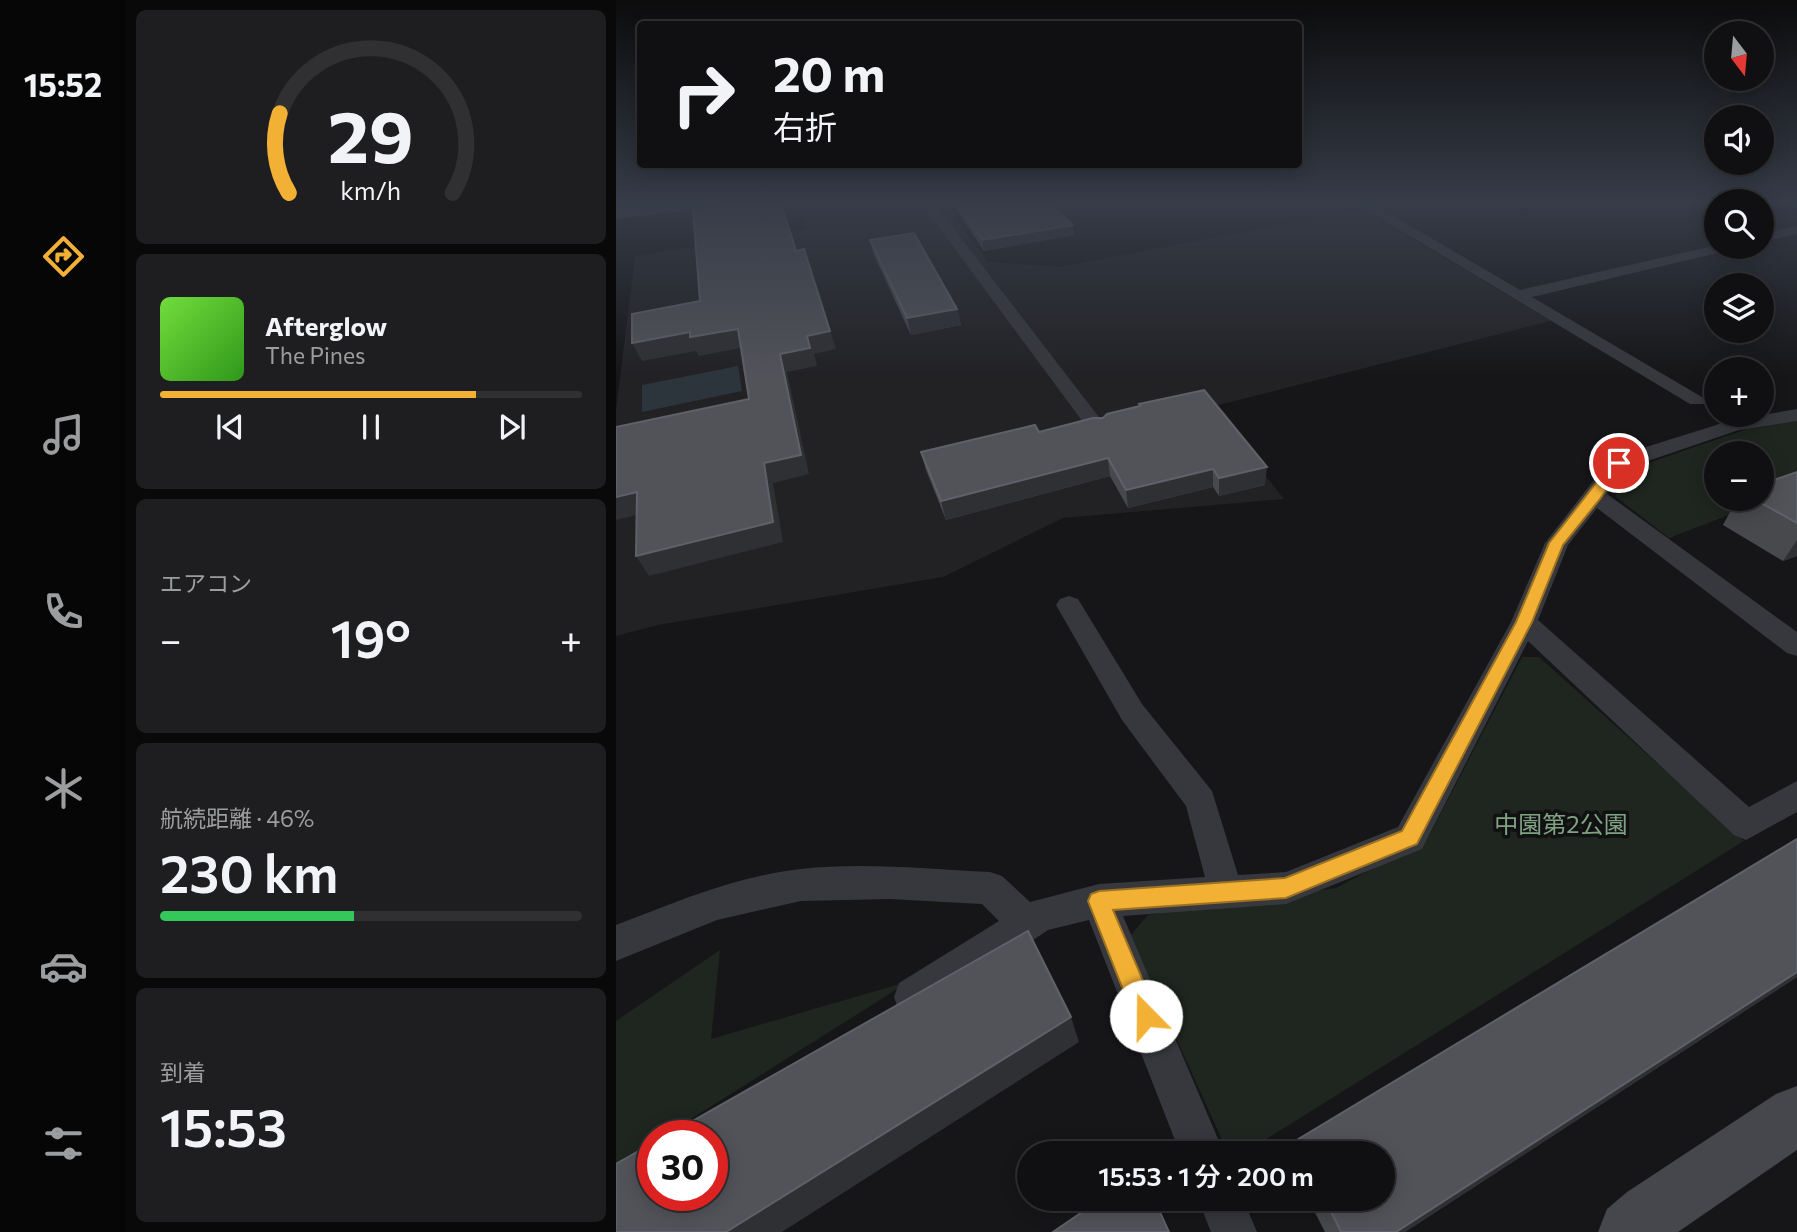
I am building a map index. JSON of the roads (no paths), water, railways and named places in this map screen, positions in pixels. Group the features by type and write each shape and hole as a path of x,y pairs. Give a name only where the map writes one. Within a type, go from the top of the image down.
{"main road":[{"path":"1630,1232 1649,1214 1797,1115"}],"street":[{"path":"971,260 1098,429"},
{"path":"1459,260 1697,400"},
{"path":"1518,295 1667,260"},
{"path":"881,1017 1040,915 1099,901 1286,888 1410,838 1524,622 1557,543 1619,463 1736,425 1797,415"},
{"path":"1595,496 1797,646"},
{"path":"1069,605 1129,702 1132,712 1201,801 1226,892"},
{"path":"1524,622 1746,825 1797,795"},
{"path":"616,943 716,903 801,885 890,883 990,888 1027,923"},
{"path":"1099,901 1197,1141"},
{"path":"1225,1211 1234,1232"}],"park label":[{"name":"中園第2公園","path":"1561,825"}]}
